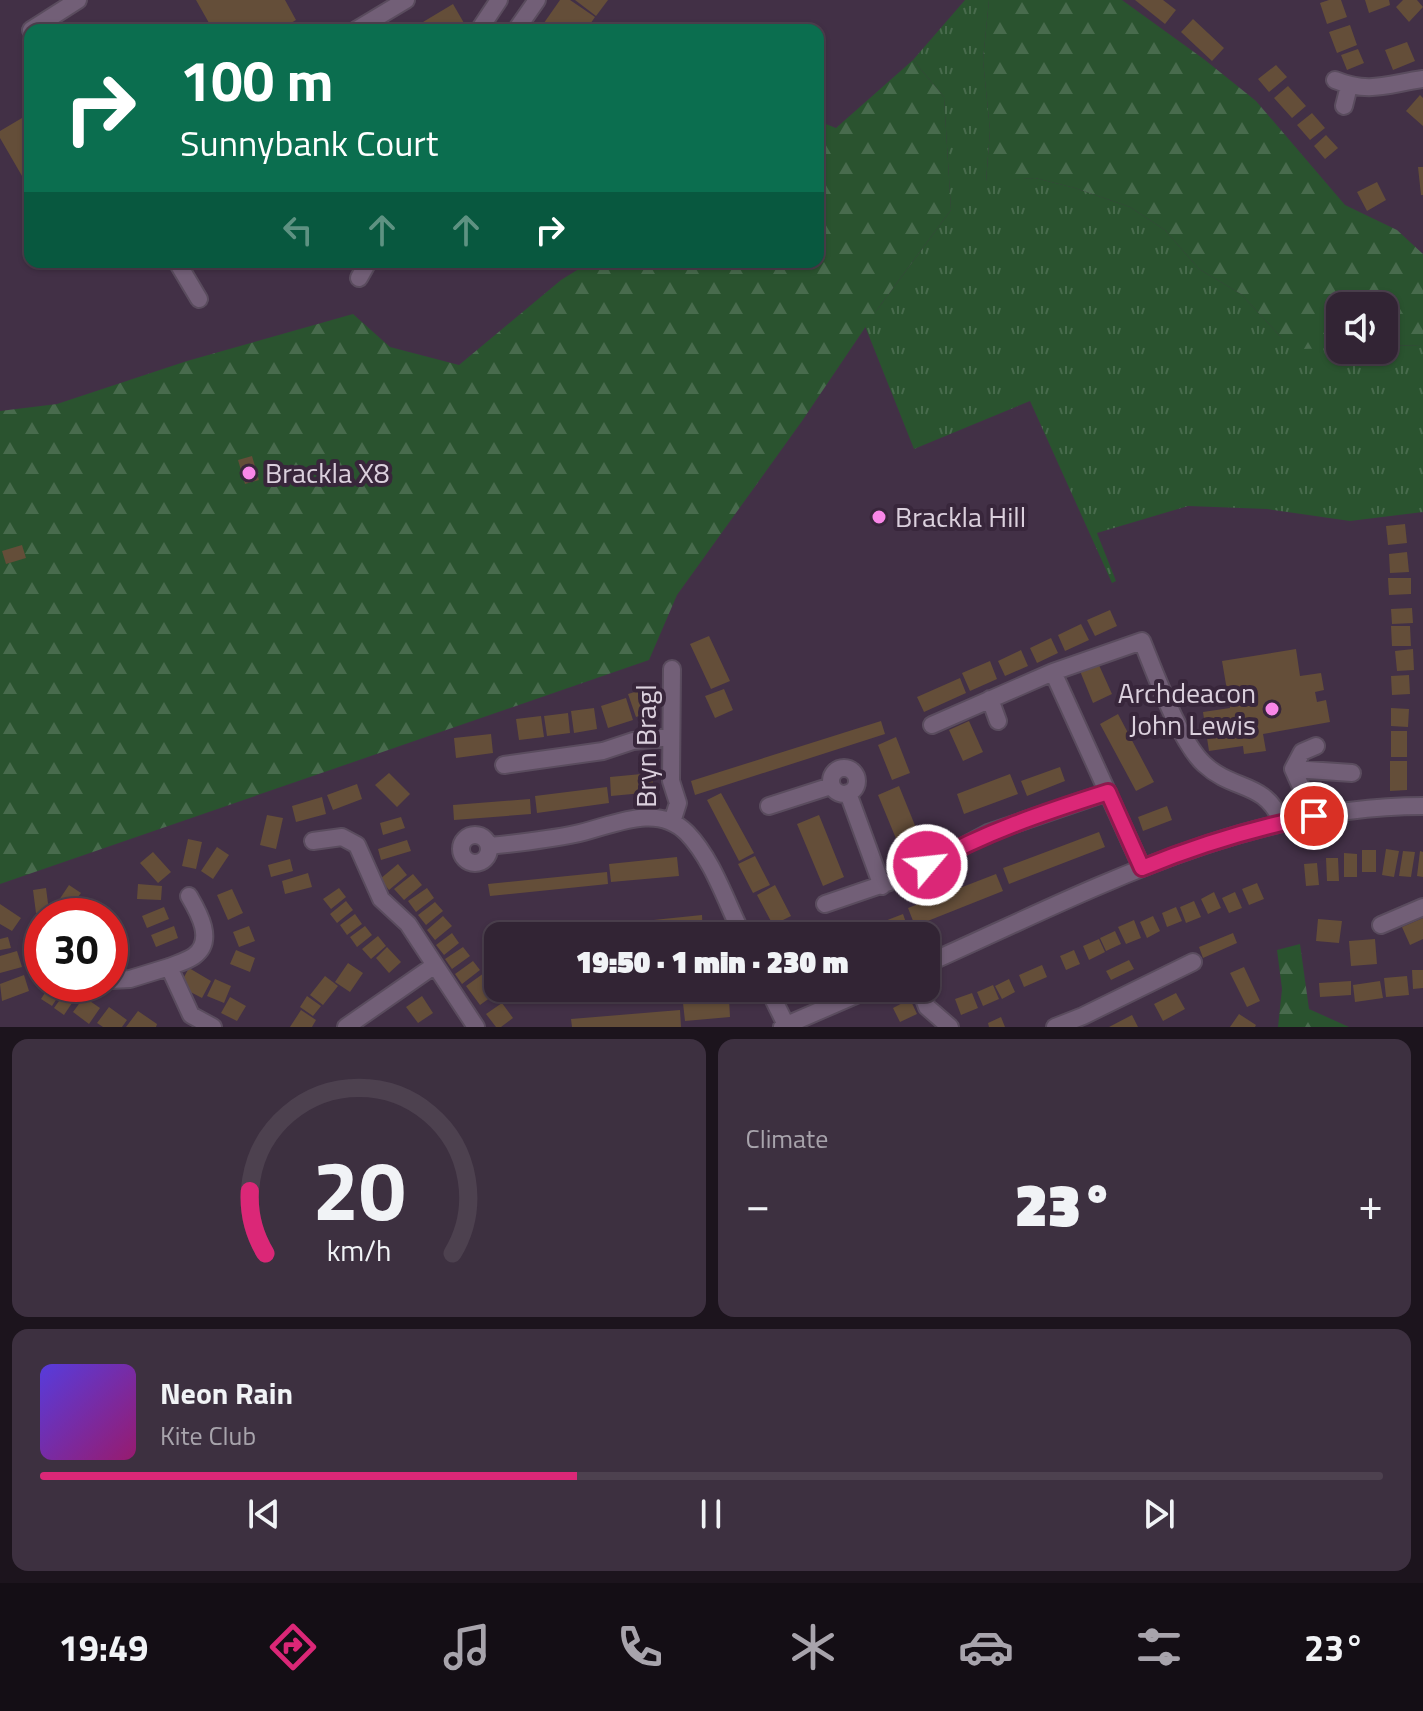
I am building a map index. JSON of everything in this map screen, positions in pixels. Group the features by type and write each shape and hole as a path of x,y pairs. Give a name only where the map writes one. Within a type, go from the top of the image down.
{"street":[{"path":"40,24 78,0"},
{"path":"485,24 499,0"},
{"path":"520,24 537,0"},
{"path":"366,24 402,1"},
{"path":"1344,106 1342,83 1383,87 1423,79"},
{"path":"181,268 199,299"},
{"path":"359,278 365,268"},
{"path":"932,725 1053,672 1142,641 1166,698 1202,763 1219,776 1265,796 1275,806 1282,822"},
{"name":"Bryn Bragl","path":"672,669 671,781 678,803 672,822"},
{"path":"1053,672 1142,868"},
{"path":"990,699 998,721"},
{"path":"672,707 689,708"},
{"path":"504,765 603,751 633,741 671,737"},
{"path":"1293,769 1302,752 1316,746"},
{"path":"841,769 850,770 857,781 848,793 838,793 831,786 833,773 841,769"},
{"path":"1293,769 1314,816"},
{"path":"1293,769 1352,773"},
{"path":"769,806 831,786"},
{"path":"834,896 882,886 988,833 1108,792"},
{"path":"848,793 882,886"},
{"path":"940,958 1194,847 1314,816 1376,806 1423,806"},
{"path":"489,846 578,833 629,818 652,817 672,822 685,831 702,851 736,922"},
{"path":"313,841 342,837 357,845 381,899 408,924 476,1027"},
{"path":"128,979 196,955 203,942 204,922 189,896"},
{"path":"1381,925 1423,907"},
{"path":"1055,1027 1193,962"},
{"path":"346,1027 435,965"},
{"path":"169,967 191,1015 213,1027"},
{"path":"774,1002 784,1026 840,1002"},
{"path":"925,1002 950,1027"}],"green space":[{"path":"965,0 989,0 983,60 990,130 986,181 1035,178 1130,207 1165,230 1199,269 1241,294 1281,337 1326,345 1326,364 1398,364 1398,346 1423,345 1423,512 1350,521 1267,509 1188,506 1097,533 1116,581 1112,583 1030,401 914,449 865,326 951,210 944,97 913,60"},
{"path":"989,0 1122,0 1256,101 1345,205 1397,230 1423,254 1423,345 1398,346 1398,292 1326,292 1326,348 1301,349 1281,337 1241,294 1199,269 1165,230 1130,207 1035,178 986,182 990,130 983,60"},
{"path":"913,60 944,97 951,210 879,307 802,421 677,595 649,660 0,884 0,411 57,404 187,361 353,314 390,347 459,365 561,280 580,268 824,268 824,123 836,128"},
{"path":"1300,944 1309,1009 1349,1027 1278,1027 1282,989 1277,950"}],"building":[{"path":"196,0 285,0 296,20 289,24 210,24"},
{"path":"560,0 570,0 595,17 590,24 543,24"},
{"path":"575,0 608,0 596,16"},
{"path":"1135,0 1163,0 1176,10 1165,24"},
{"path":"1341,0 1347,17 1327,24 1320,3"},
{"path":"1365,0 1389,0 1390,5 1369,13"},
{"path":"1403,0 1417,0 1423,7 1409,22 1396,7"},
{"path":"453,4 465,24 424,24"},
{"path":"1193,19 1224,48 1212,61 1181,32"},
{"path":"1350,25 1357,45 1337,53 1329,32"},
{"path":"1407,42 1415,61 1393,70 1385,50"},
{"path":"1358,49 1364,63 1347,70 1341,55"},
{"path":"1276,65 1287,77 1269,92 1258,79"},
{"path":"1288,86 1306,106 1292,118 1274,98"},
{"path":"1420,95 1423,98 1423,126 1406,111"},
{"path":"1312,113 1325,128 1310,140 1297,125"},
{"path":"22,118 24,122 22,176 0,138 0,131"},
{"path":"1326,135 1338,148 1325,159 1314,146"},
{"path":"1418,167 1423,167 1423,195 1421,195"},
{"path":"1377,182 1386,200 1367,211 1357,192"},
{"name":"Brackla X8","path":"252,456 259,480 245,484 238,460"},
{"path":"1405,524 1407,543 1388,545 1386,526"},
{"path":"22,545 26,558 6,564 2,551"},
{"path":"1407,552 1409,572 1390,573 1389,554"},
{"path":"1388,578 1411,578 1411,594 1389,595"},
{"path":"1412,608 1413,623 1392,624 1391,609"},
{"path":"1110,610 1117,626 1095,636 1087,620"},
{"path":"1081,624 1089,640 1065,651 1058,635"},
{"path":"1391,626 1410,626 1411,646 1392,646"},
{"path":"709,636 730,681 711,689 690,644"},
{"path":"1051,638 1058,653 1037,663 1030,648"},
{"path":"1296,649 1300,676 1321,673 1324,690 1315,692 1317,702 1326,700 1330,722 1263,734 1266,751 1244,754 1243,746 1209,751 1203,712 1230,708 1222,661"},
{"path":"1413,649 1414,670 1397,671 1395,651"},
{"path":"1021,650 1028,666 1005,676 998,661"},
{"path":"990,661 997,679 970,691 962,673"},
{"path":"1098,663 1112,694 1093,703 1080,671"},
{"path":"1409,675 1410,694 1392,695 1391,676"},
{"path":"960,678 966,693 924,712 917,697"},
{"path":"648,688 656,710 636,717 628,694"},
{"path":"724,689 733,710 715,718 705,696"},
{"path":"626,698 633,720 608,728 601,706"},
{"path":"594,708 597,729 574,733 571,711"},
{"path":"1391,708 1409,709 1408,727 1391,726"},
{"path":"568,713 570,733 547,736 544,716"},
{"path":"1118,714 1154,782 1136,791 1100,724"},
{"path":"541,716 544,737 519,740 516,719"},
{"path":"881,721 885,734 695,795 691,781"},
{"path":"969,721 983,752 963,761 949,730"},
{"path":"1391,731 1407,731 1407,757 1391,757"},
{"path":"491,734 493,753 456,758 454,738"},
{"path":"896,737 910,773 892,780 878,745"},
{"path":"1390,761 1407,761 1407,790 1390,791"},
{"path":"1060,767 1065,781 1027,796 1021,781"},
{"path":"389,773 410,794 397,807 375,785"},
{"path":"652,773 654,792 611,796 610,777"},
{"path":"1010,774 1018,794 964,814 957,794"},
{"path":"357,784 362,799 333,810 327,795"},
{"path":"899,786 925,850 904,858 878,795"},
{"path":"607,787 609,803 537,813 535,796"},
{"path":"721,793 754,853 739,861 707,800"},
{"path":"322,797 326,814 296,822 292,806"},
{"path":"530,799 531,814 454,820 453,805"},
{"path":"1167,806 1172,820 1143,831 1138,817"},
{"path":"267,815 283,818 276,849 260,845"},
{"path":"819,815 844,877 823,886 797,824"},
{"path":"401,817 405,828 383,835 380,823"},
{"path":"1099,832 1105,847 1009,884 1003,868"},
{"path":"188,839 202,842 196,869 182,866"},
{"path":"407,840 411,851 381,860 378,849"},
{"path":"217,847 229,855 213,879 201,871"},
{"path":"1386,849 1399,851 1394,877 1382,875"},
{"path":"1362,850 1376,850 1376,872 1362,872"},
{"path":"1403,851 1415,852 1411,877 1399,876"},
{"path":"1420,851 1423,852 1423,877 1417,876"},
{"path":"153,852 171,872 158,883 140,863"},
{"path":"1344,853 1357,854 1357,877 1344,877"},
{"path":"755,856 770,885 753,893 738,864"},
{"path":"677,857 679,876 611,882 609,864"},
{"path":"1326,858 1338,858 1339,881 1327,881"},
{"path":"290,859 293,871 271,877 268,865"},
{"path":"1317,863 1319,885 1306,886 1304,864"},
{"path":"398,864 407,875 389,890 380,879"},
{"path":"607,872 608,884 490,896 488,884"},
{"path":"308,873 312,887 285,894 282,881"},
{"path":"413,874 422,885 404,900 394,889"},
{"path":"996,874 1003,891 925,922 913,922 908,908"},
{"path":"1257,883 1264,899 1249,905 1242,889"},
{"path":"138,884 162,886 161,900 137,899"},
{"path":"69,885 81,893 77,898 60,898"},
{"path":"775,885 791,916 771,922 757,895"},
{"path":"46,888 47,898 34,898 33,890"},
{"path":"339,888 346,897 331,909 323,899"},
{"path":"427,888 434,898 416,912 408,901"},
{"path":"232,889 243,913 228,920 217,895"},
{"path":"1214,892 1221,908 1208,914 1201,899"},
{"path":"1235,892 1242,908 1229,913 1222,898"},
{"path":"346,901 353,910 337,923 330,914"},
{"path":"1194,901 1201,917 1186,923 1180,907"},
{"path":"435,902 443,911 426,925 418,915"},
{"path":"0,904 21,918 12,931 0,924"},
{"path":"164,907 169,919 147,928 142,916"},
{"path":"1176,907 1182,921 1167,927 1162,913"},
{"path":"355,914 362,924 347,935 340,925"},
{"path":"903,914 906,922 882,922"},
{"path":"702,915 702,922 634,922"},
{"path":"443,916 452,926 435,940 427,930"},
{"path":"1153,916 1160,931 1147,938 1140,922"},
{"path":"1423,918 1423,939 1410,945 1402,927"},
{"path":"1318,919 1342,921 1339,943 1316,941"},
{"path":"1134,920 1141,938 1126,944 1118,927"},
{"path":"174,926 178,938 156,947 151,935"},
{"path":"249,926 255,941 239,947 233,932"},
{"path":"365,926 372,935 357,947 350,937"},
{"path":"1115,931 1121,944 1106,951 1100,938"},
{"path":"452,933 459,943 444,955 436,945"},
{"path":"1233,933 1237,943 1203,958 1199,947"},
{"path":"378,936 386,946 371,959 362,949"},
{"path":"8,937 11,948 0,950 0,939"},
{"path":"1099,939 1105,952 1089,960 1083,946"},
{"path":"1375,939 1377,964 1351,966 1349,941"},
{"path":"387,947 401,962 389,973 376,958"},
{"path":"463,947 470,956 452,969 445,959"},
{"path":"236,950 255,958 250,972 230,964"},
{"path":"1074,950 1080,964 1066,970 1060,956"},
{"path":"17,951 22,967 0,973 0,956"},
{"path":"1129,960 1134,969 1111,980 1106,971"},
{"path":"473,961 480,970 462,984 455,974"},
{"path":"348,963 363,973 350,992 335,982"},
{"path":"1042,965 1047,977 1024,987 1019,975"},
{"path":"1244,967 1260,1001 1247,1007 1230,973"},
{"path":"189,968 211,981 202,998 179,986"},
{"path":"1412,970 1423,970 1423,988 1413,989"},
{"path":"484,973 484,1002 480,1005 466,986"},
{"path":"24,975 24,993 2,1001 0,984"},
{"path":"325,976 338,986 323,1005 310,995"},
{"path":"1407,976 1409,995 1386,997 1384,978"},
{"path":"215,979 231,986 224,1003 207,996"},
{"path":"1009,979 1015,992 1002,999 995,986"},
{"path":"1351,981 1351,995 1320,997 1319,983"},
{"path":"1380,981 1383,998 1355,1002 1353,985"},
{"path":"993,985 999,999 983,1006 977,992"},
{"path":"972,993 978,1008 961,1015 955,999"},
{"path":"1176,993 1185,1009 1163,1021 1154,1004"},
{"path":"307,996 321,1006 313,1016 300,1007"},
{"path":"422,996 433,1013 418,1023 406,1007"},
{"path":"230,997 246,1006 237,1021 221,1013"},
{"path":"58,1002 73,1002 64,1015 54,1008"},
{"path":"80,1002 91,1002 100,1008 89,1024 73,1012"},
{"path":"729,1002 730,1017 685,1021 683,1003"},
{"path":"911,1002 917,1014 900,1022 893,1008"},
{"path":"502,1003 513,1018 496,1027 486,1014"},
{"path":"109,1007 127,1020 122,1027 103,1027 97,1023"},
{"path":"301,1010 316,1020 312,1027 290,1027"},
{"path":"680,1010 681,1027 572,1027 571,1019"},
{"path":"138,1011 157,1024 156,1027 126,1027"},
{"path":"1239,1014 1256,1025 1255,1027 1230,1027"},
{"path":"1132,1015 1138,1027 1109,1027"},
{"path":"1001,1017 1005,1027 989,1027 988,1023"}],"place":[{"name":"Brackla X8","path":"249,473"},
{"name":"Brackla Hill","path":"879,517"},
{"name":"Archdeacon John Lewis","path":"1272,709"}],"route":[{"path":"927,865 988,833 1108,792 1142,868 1239,833 1314,816"}]}
